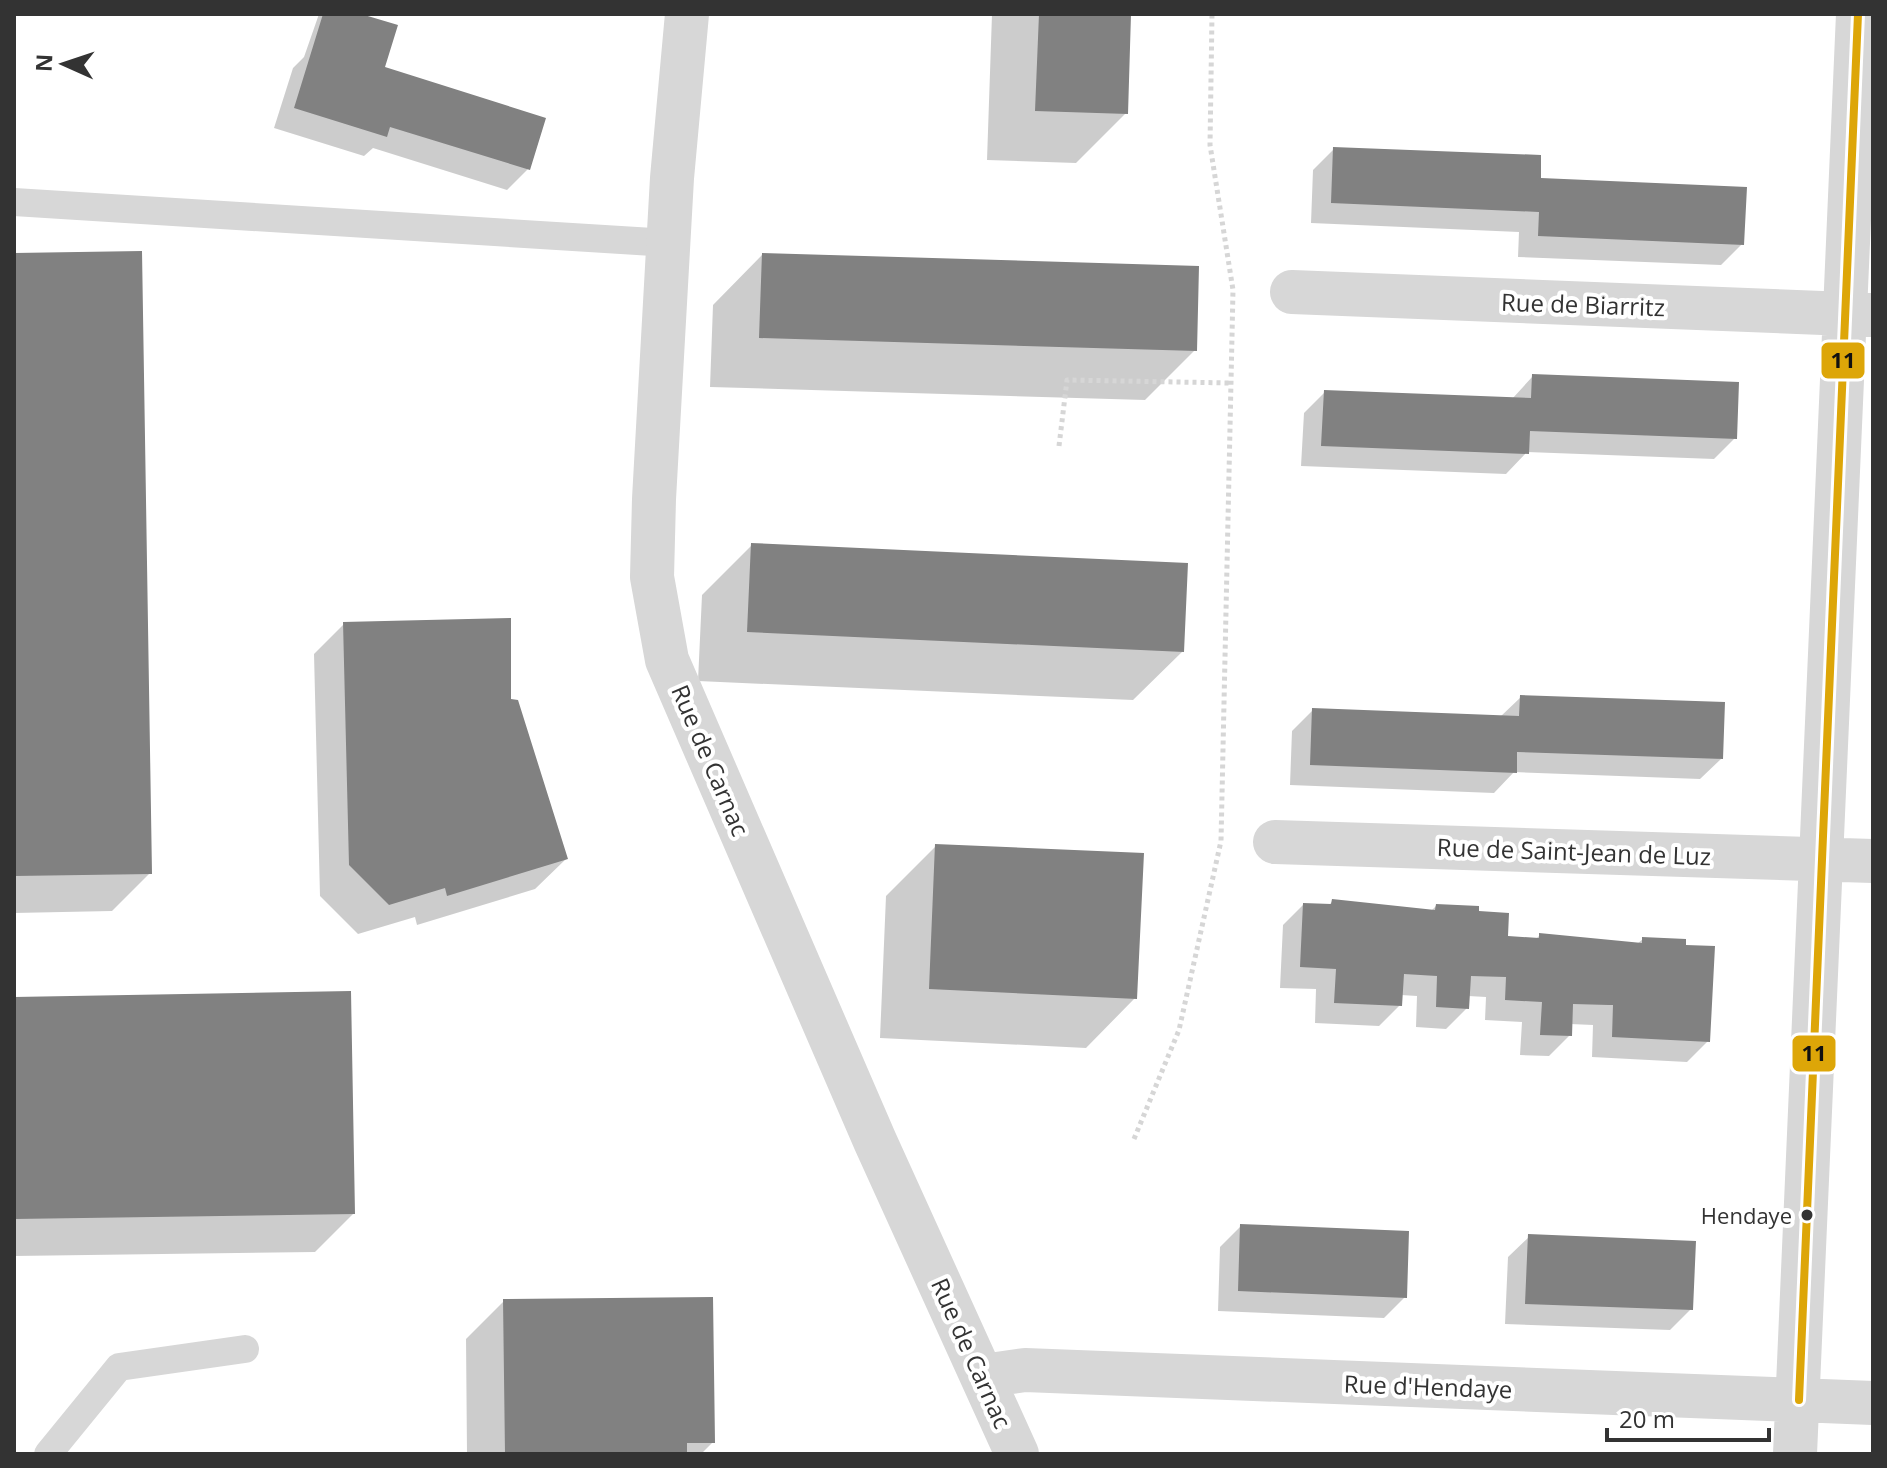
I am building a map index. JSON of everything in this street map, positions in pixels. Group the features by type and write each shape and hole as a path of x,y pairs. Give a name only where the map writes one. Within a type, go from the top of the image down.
{"street":[{"name":"Rue de Carnac","path":"687,14 669,243 652,577 667,660 875,1141 1017,1454"},
{"path":"1795,1454 1822,859 1859,314 1858,14"},
{"name":"Rue de Biarritz","path":"1292,292 1859,314"},
{"name":"Rue de Saint-Jean de Luz","path":"1275,842 1873,861"},
{"name":"Rue d'Hendaye","path":"983,1376 1025,1370 1873,1403"}],"lane":[{"path":"14,202 669,243"},
{"path":"48,1454 119,1367 245,1349"}],"path":[{"path":"1134,1139 1179,1030 1221,841 1233,290 1210,145 1212,14"},
{"path":"1059,446 1067,380 1231,383"}],"building":[{"path":"323,14 361,14 398,25 385,67 546,118 530,170 390,127 387,137 294,108"},
{"path":"1039,14 1131,14 1128,114 1035,111"},
{"path":"1333,147 1541,155 1541,178 1747,187 1744,245 1538,236 1539,212 1331,203"},
{"path":"142,251 152,874 14,876 14,253"},
{"path":"762,253 1199,266 1197,351 759,338"},
{"path":"1532,374 1739,382 1737,439 1530,431 1529,454 1321,446 1324,390 1531,398"},
{"path":"751,543 1188,563 1184,652 747,632"},
{"path":"511,618 511,699 518,700 568,859 447,896 445,888 389,905 349,865 343,622"},
{"path":"1520,695 1725,702 1723,759 1517,752 1517,773 1310,765 1312,708 1519,716"},
{"path":"935,844 1144,853 1137,999 929,989"},
{"path":"1332,899 1435,910 1436,904 1479,906 1479,911 1509,913 1508,936 1539,938 1539,933 1642,943 1642,937 1686,939 1686,945 1715,946 1710,1042 1612,1037 1613,1005 1573,1004 1572,1036 1540,1035 1542,1002 1505,1000 1506,977 1471,976 1469,1009 1436,1007 1437,976 1404,974 1402,1006 1334,1003 1336,969 1300,967 1303,903 1331,904"},
{"path":"351,991 355,1214 14,1219 14,997"},
{"path":"1240,1224 1409,1231 1407,1298 1238,1291"},
{"path":"1528,1234 1696,1241 1693,1310 1525,1304"},
{"path":"713,1297 715,1443 687,1443 687,1454 505,1454 503,1299"}],"transit line":[{"name":"11","path":"1799,1400 1858,14"}],"place":[{"name":"Hendaye","path":"1807,1215"}]}
